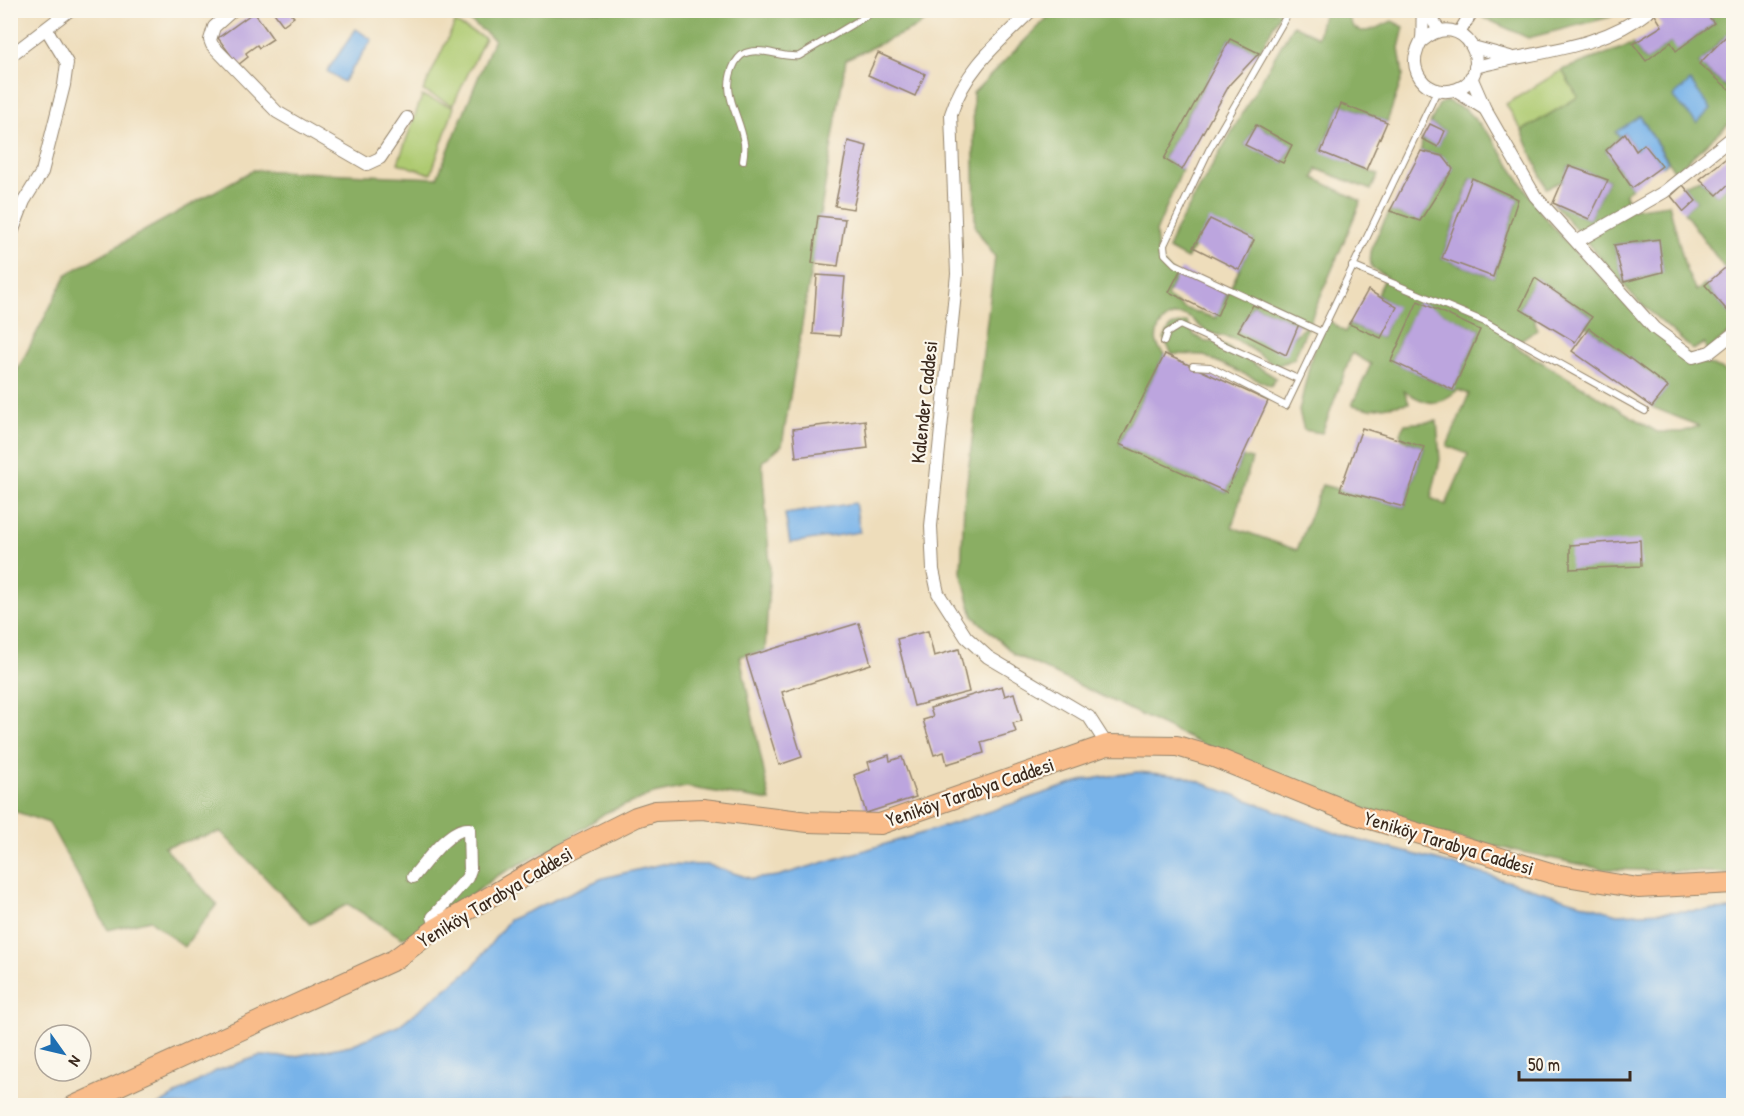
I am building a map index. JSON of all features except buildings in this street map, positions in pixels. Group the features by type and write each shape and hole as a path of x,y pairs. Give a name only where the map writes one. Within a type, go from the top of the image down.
{"main road":[{"name":"Yeniköy Tarabya Caddesi","path":"74,1106 394,960 437,928 562,854 636,817 655,811 703,809 808,822 880,824 1107,745 1177,746 1214,757 1357,815 1554,874 1638,888 1734,883"}],"street":[{"path":"10,56 47,30 70,10"},
{"path":"233,10 214,27 210,40 212,45 277,112 368,164 380,158 406,118"},
{"name":"Kalender Caddesi","path":"1032,10 976,66 959,89 951,114 957,274 931,525 933,570 938,593 966,637 1010,672 1089,717 1107,745"},
{"path":"1424,10 1439,30"},
{"path":"1424,10 1422,41 1415,60 1416,70 1421,79 1437,90 1454,90 1485,109"},
{"path":"1459,33 1473,10"},
{"path":"1454,90 1473,72 1511,57 1572,47 1602,38 1629,27 1650,10"},
{"path":"10,238 24,201 42,172 64,85 67,63 47,30"},
{"path":"1422,41 1439,30 1459,33 1473,47 1511,57"},
{"path":"1473,47 1473,72 1485,109 1535,196 1578,241 1654,328 1694,357 1710,352 1734,333"},
{"path":"1578,241 1664,192 1734,136"},
{"path":"413,877 444,842 458,830 469,830 470,870 467,878 433,917 437,928"}],"lane":[{"path":"743,161 744,143 729,99 728,83 738,57 747,52 758,51 789,57 799,56 876,10"},
{"path":"1290,10 1209,150 1164,245 1165,254 1175,264 1321,332"},
{"path":"1193,366 1210,367 1286,405 1437,90"},
{"path":"1352,267 1485,322 1645,411"},
{"path":"1164,342 1167,333 1180,325 1298,379"}],"green space":[{"path":"1324,10 1348,11 1354,27 1364,31 1378,28 1392,21 1404,27 1399,48 1403,76 1387,122 1341,104 1321,151 1378,175 1371,190 1317,169 1314,178 1361,201 1294,359 1276,366 1233,339 1206,331 1187,316 1175,315 1168,318 1159,328 1157,335 1159,348 1165,354 1119,444 1226,492 1243,457 1252,459 1232,527 1297,550 1322,485 1404,507 1424,448 1402,438 1400,433 1405,424 1437,421 1440,460 1431,498 1446,505 1468,454 1447,446 1469,394 1458,390 1443,400 1426,402 1404,391 1409,403 1370,409 1352,405 1371,364 1352,353 1322,433 1304,430 1299,411 1312,354 1327,319 1345,332 1349,324 1381,338 1396,307 1377,295 1386,276 1372,268 1370,261 1373,247 1390,211 1420,220 1453,169 1442,156 1421,151 1422,139 1438,146 1445,131 1430,124 1439,104 1447,101 1466,110 1492,138 1541,213 1567,243 1661,337 1699,361 1724,370 1733,385 1733,873 1602,869 1433,833 1264,774 1014,654 973,616 961,572 964,505 995,257 975,227 973,93 1054,11 1281,11 1259,53 1230,39 1164,158 1182,170 1156,232 1158,259 1176,276 1167,296 1184,308 1215,318 1254,240 1210,220 1187,259 1168,249 1175,231 1293,25 1318,37","holes":["1256,125 1292,145 1283,163 1245,145","1471,178 1518,199 1493,277 1442,258","1536,278 1592,317 1586,326 1667,388 1652,407 1699,426 1682,432 1657,432 1513,345 1537,329 1534,317 1520,308","1418,302 1480,330 1453,390 1391,361","1253,305 1299,324 1307,325 1293,337 1238,331"]},
{"path":"457,11 938,11 917,27 846,59 782,445 762,462 770,567 765,651 740,656 770,801 686,787 653,794 605,813 563,842 497,876 429,928 402,938 348,904 310,924 221,832 164,847 217,904 184,947 150,920 108,930 49,823 11,810 10,373 17,371 67,274 253,170 437,178 494,39"},
{"path":"1486,11 1619,11 1610,17 1528,38 1482,17"},
{"path":"1703,11 1733,11 1733,28 1699,64 1733,93 1733,120 1675,172 1640,116 1616,133 1620,137 1606,150 1632,188 1625,193 1631,209 1669,204 1686,270 1696,291 1705,285 1731,315 1733,314 1733,330 1707,352 1704,343 1693,350 1637,300 1553,203 1589,219 1608,180 1569,166 1563,181 1546,188 1522,131 1578,97 1562,70 1633,44 1646,61 1671,42 1677,50 1714,23","holes":["1658,239 1663,272 1624,282 1614,245"]},
{"path":"455,23 485,38 453,105 423,91"},
{"path":"1562,70 1578,97 1522,131 1506,104"},
{"path":"422,96 454,107 431,174 398,163"},
{"path":"1700,179 1717,195 1733,180 1733,280 1684,212 1696,201 1683,185"},
{"path":"1187,322 1194,335 1206,342 1219,342 1276,378 1271,386 1202,355 1172,354 1164,339 1171,326"}],"water":[{"path":"356,29 372,40 343,82 327,71"},
{"path":"1690,81 1711,109 1697,123 1673,97"},
{"path":"1640,116 1668,162 1662,166 1644,145 1636,151 1625,133 1620,137 1616,132"},
{"path":"855,503 860,532 790,543 785,514"},
{"path":"1137,772 1184,776 1346,837 1440,861 1617,914 1733,909 1733,1105 158,1105 216,1071 259,1056 291,1057 351,1045 398,1026 472,968 509,920 603,878 662,864 709,865 752,879 778,876 936,829 1084,780"}]}
